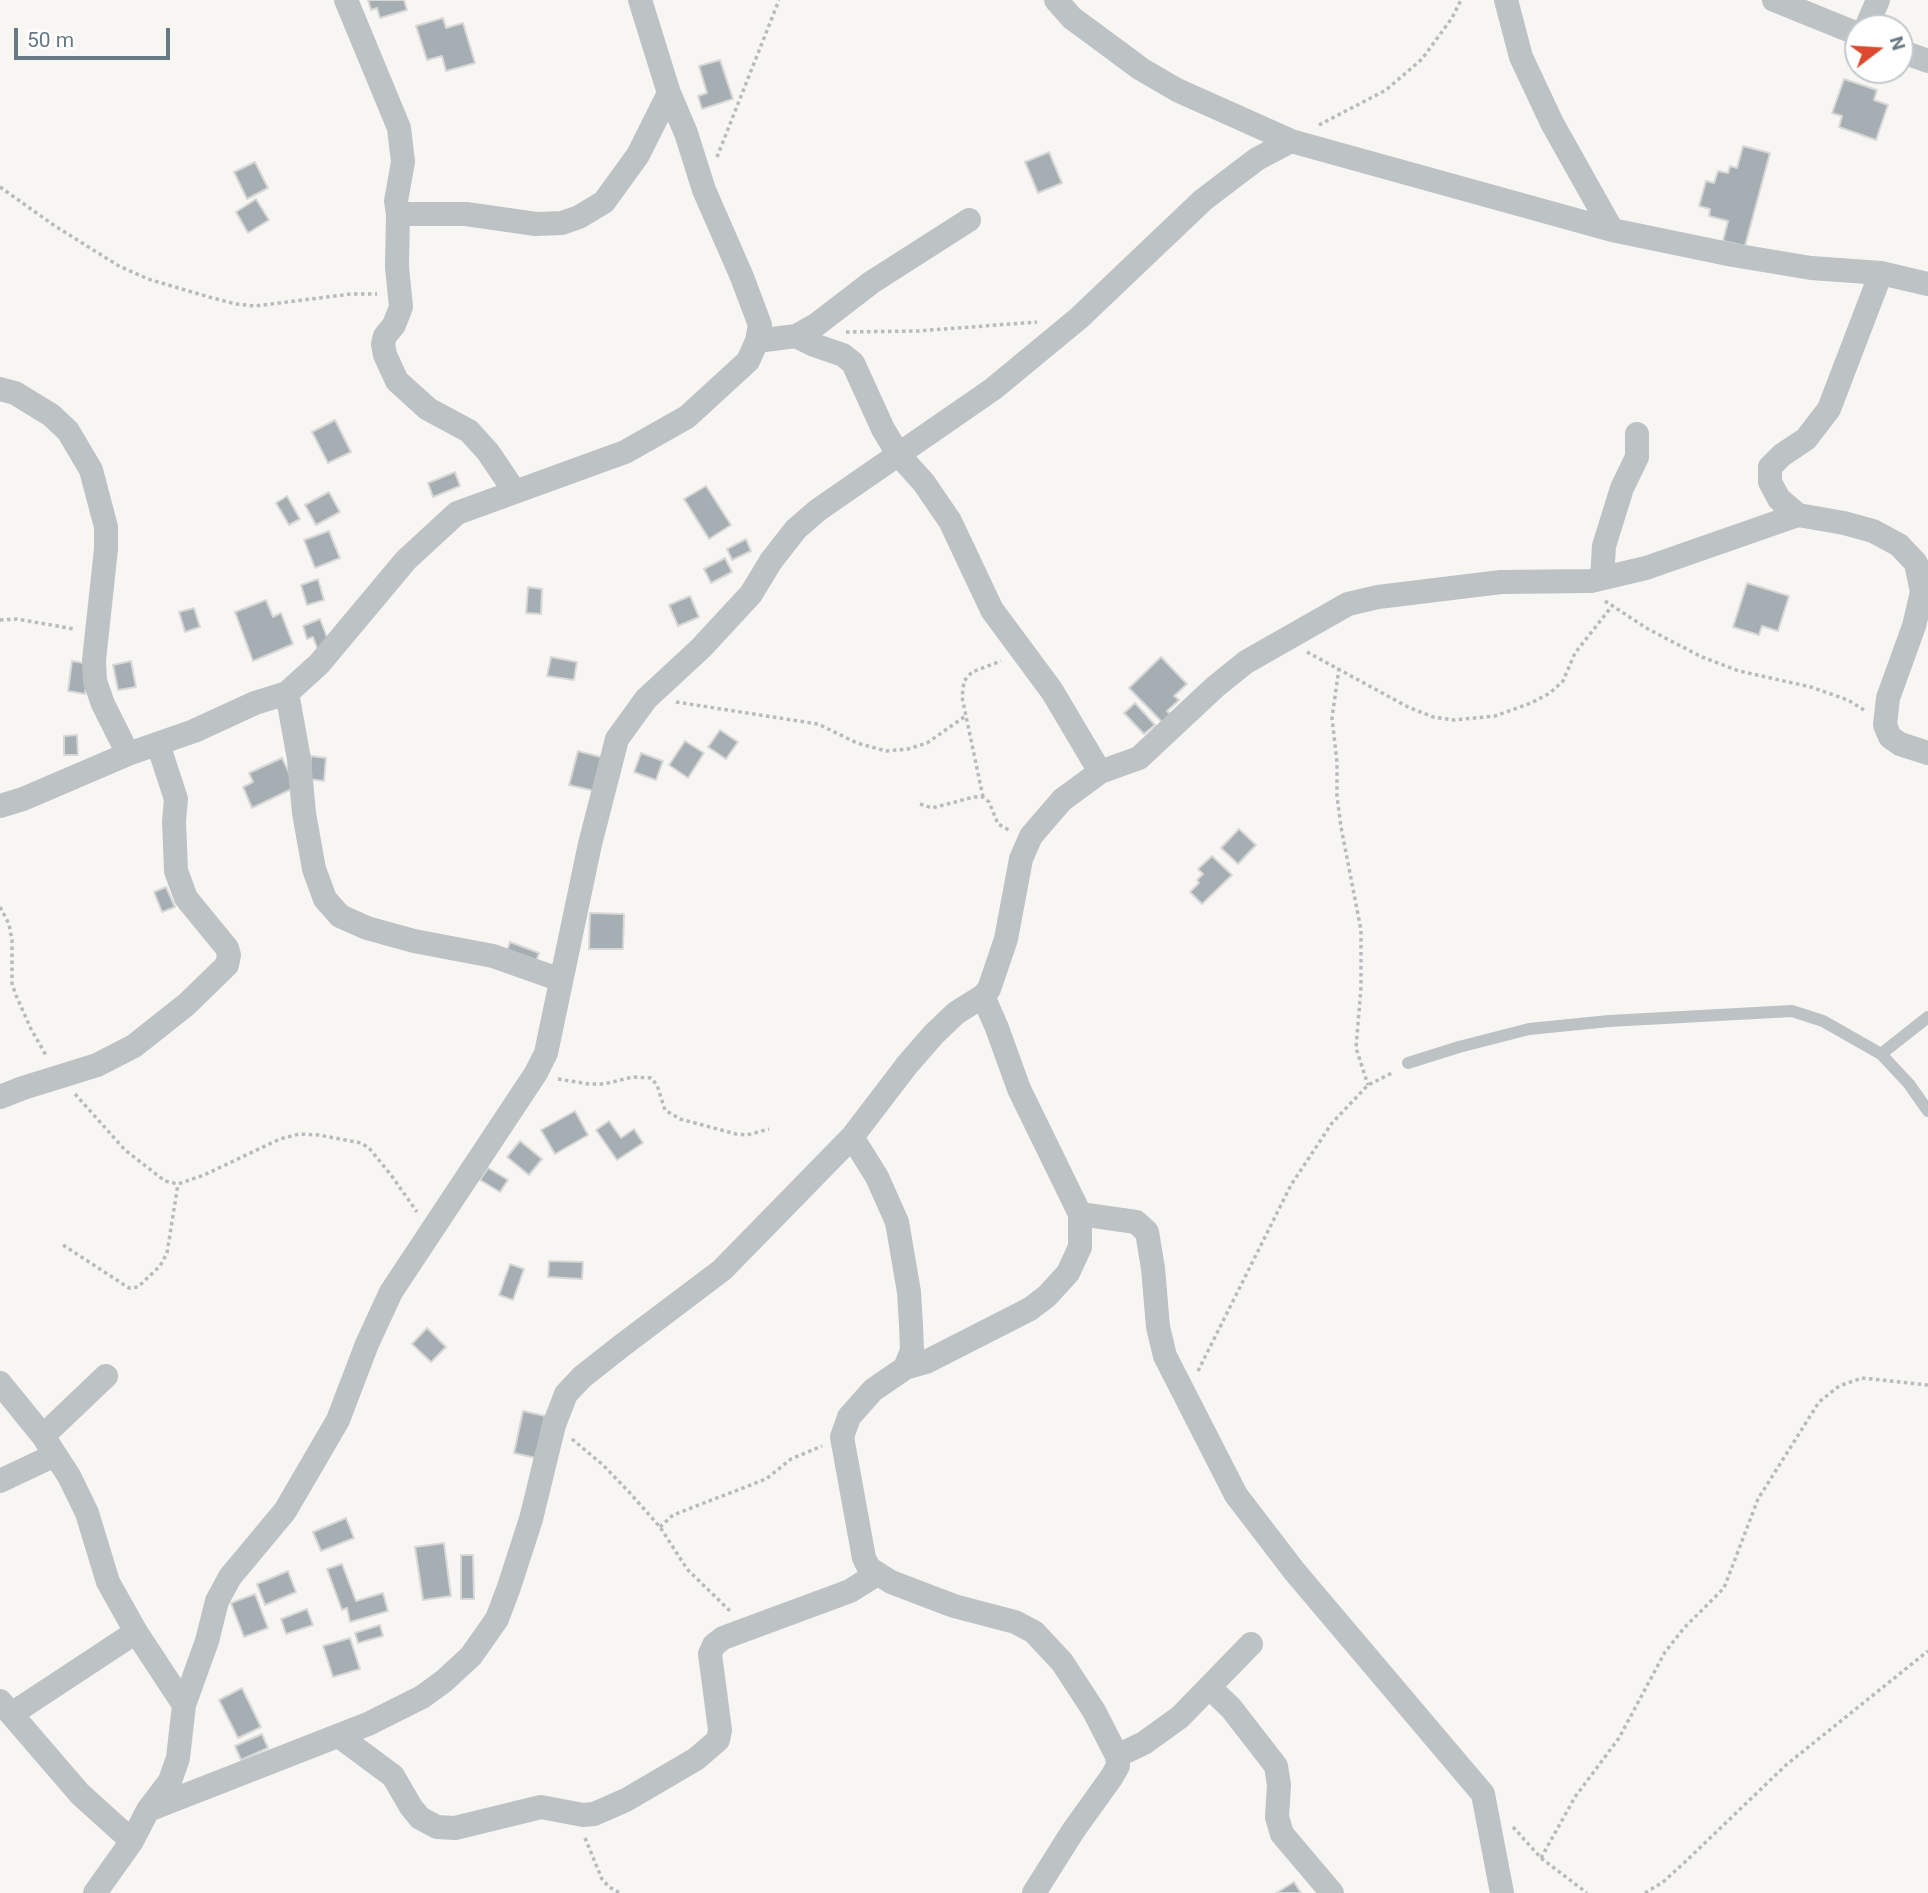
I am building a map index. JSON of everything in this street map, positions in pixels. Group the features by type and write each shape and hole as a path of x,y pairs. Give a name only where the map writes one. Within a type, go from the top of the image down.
{"street":[{"path":"346,0 399,128 403,162 396,201 399,316 385,336 385,355 397,382 428,408 469,431 488,452 515,492"},
{"path":"0,806 23,799 128,754 194,731 255,703 287,693 318,664 406,560 457,513 606,461 661,433 687,417 748,361 758,341 760,325 704,190 669,93 640,0"},
{"path":"1056,0 1072,18 1141,69 1168,85 1291,141 1612,230 1733,256 1811,268 1887,275 1928,284"},
{"path":"1506,0 1521,57 1552,123 1612,230"},
{"path":"1774,0 1844,28"},
{"path":"398,214 466,214 537,224 562,223 579,217 604,202 638,155 669,93"},
{"path":"95,1893 132,1841 148,1810 170,1781 178,1758 184,1705 207,1641 217,1601 230,1577 292,1500 338,1420 367,1343 391,1292 536,1073 546,1053 590,844 617,739 646,699 701,648 751,594 771,561 796,529 818,510 993,389 1070,326 1203,200 1257,159 1291,141"},
{"path":"758,341 806,331 872,282 969,220"},
{"path":"1887,275 1928,263"},
{"path":"1798,515 1779,499 1770,481 1770,467 1782,455 1806,439 1829,409 1887,275"},
{"path":"806,331 814,345 843,355 853,363 883,429 898,454 940,503 992,610 1052,691 1100,772"},
{"path":"0,389 15,393 51,415 68,431 91,470 106,527 94,660 95,681 103,704 128,754"},
{"path":"1602,578 1604,546 1622,488 1637,457 1637,435"},
{"path":"148,1810 339,1736 422,1697 471,1656 497,1619 509,1587 531,1519 554,1425 566,1394 582,1377 722,1270 852,1137 906,1065 934,1034 956,1013 983,996 994,979 1006,939 1021,859 1031,835 1062,800 1100,772 1139,758 1246,662 1348,604 1378,597 1501,582 1574,582 1602,578 1646,568 1798,515 1873,531 1899,545 1916,563 1925,591 1888,698 1885,725 1890,737 1900,744 1928,752"},
{"path":"287,693 314,870 325,899 340,916 368,928 493,956 561,980"},
{"path":"0,1097 97,1065 150,1035 204,989 227,965 227,948 186,898 176,871 176,799 158,744"},
{"path":"983,996 1019,1089 1080,1214 1080,1247 1068,1273 1047,1296 1006,1322 926,1362 905,1367 873,1390 849,1417 842,1437 864,1558 869,1568 891,1582 954,1605 1015,1622 1034,1632 1062,1662 1094,1711 1117,1756 1118,1766 1111,1778 1034,1893"},
{"path":"852,1137 877,1177 897,1222 909,1292 911,1325 912,1350 905,1367"},
{"path":"1080,1214 1136,1222 1147,1233 1158,1328 1165,1356 1236,1494 1295,1572 1483,1794 1502,1893"},
{"path":"0,1481 49,1446 106,1376"},
{"path":"0,1383 69,1476 86,1513 108,1582 136,1632 184,1705"},
{"path":"339,1736 393,1776 420,1818 437,1827 455,1828 541,1807 583,1815 594,1814 617,1804 712,1747 718,1740 720,1730 710,1654 714,1645 723,1638 753,1626 850,1591 877,1574"},
{"path":"132,1841 80,1794 7,1707 136,1632"},
{"path":"1117,1756 1144,1743 1180,1717 1251,1644"},
{"path":"1209,1687 1231,1708 1276,1766 1277,1817 1282,1834 1332,1893"}],"lane":[{"path":"1408,1063 1529,1030 1609,1021 1792,1011 1823,1021 1881,1054 1909,1084 1928,1111"},
{"path":"1881,1054 1928,1017"}],"path":[{"path":"704,190 779,0"},
{"path":"1291,141 1386,90 1422,58 1452,18 1461,0"},
{"path":"0,187 54,226 133,273 208,297 255,306 351,294 400,295"},
{"path":"806,331 918,331 1041,322"},
{"path":"1574,582 1648,629 1702,657 1739,671 1811,687 1848,700 1885,725"},
{"path":"1285,641 1408,707 1433,717 1454,720 1495,716 1531,703 1550,693 1563,681 1575,653 1612,606"},
{"path":"0,620 17,619 96,633"},
{"path":"1023,654 972,672 964,681 962,697 983,797 989,802 998,824 1009,830 1031,835"},
{"path":"1339,668 1332,718 1337,762 1337,796 1361,930 1361,987 1356,1048 1368,1086"},
{"path":"646,699 700,704 818,724 857,743 886,751 908,749 927,743 967,715"},
{"path":"920,804 932,808 983,797"},
{"path":"0,907 9,924 12,940 12,983 41,1048 82,1105 125,1150 165,1181 178,1184 204,1175 280,1139 299,1134 339,1138 361,1143 373,1153 431,1230"},
{"path":"1186,1394 1291,1185 1332,1124 1368,1086 1408,1063"},
{"path":"536,1073 589,1084 604,1084 633,1077 651,1078 657,1085 665,1110 680,1119 736,1135 769,1129"},
{"path":"63,1245 129,1288 138,1287 160,1266 167,1253 178,1184"},
{"path":"1541,1857 1576,1797 1619,1738 1665,1652 1684,1628 1724,1588 1758,1499 1819,1402 1839,1387 1862,1378 1928,1385"},
{"path":"554,1425 603,1465 660,1527 687,1569 707,1590 734,1615 753,1626"},
{"path":"660,1527 673,1515 766,1479 791,1459 842,1437"},
{"path":"1645,1893 1670,1875 1786,1765 1928,1651"},
{"path":"583,1815 585,1838 596,1867 609,1887 620,1893"},
{"path":"1508,1821 1541,1857 1587,1893"}],"building":[{"path":"368,0 404,0 407,10 380,18 377,8 371,10"},
{"path":"443,18 446,28 463,23 475,63 446,71 442,56 427,60 416,26"},
{"path":"720,60 733,99 702,109 698,96 707,93 699,66"},
{"path":"1844,79 1844,84 1859,84 1877,90 1874,100 1888,105 1876,140 1839,127 1842,116 1832,113"},
{"path":"1743,146 1770,153 1745,246 1723,241 1728,221 1709,216 1710,209 1699,206 1706,181 1714,183 1718,171 1728,173 1730,166 1737,168"},
{"path":"1049,152 1062,183 1038,193 1025,162"},
{"path":"255,162 268,188 247,199 234,172"},
{"path":"256,199 269,220 248,233 236,212"},
{"path":"335,420 351,452 328,463 312,432"},
{"path":"455,472 460,486 433,497 428,483"},
{"path":"706,486 731,525 709,539 684,499"},
{"path":"329,492 340,512 316,525 305,505"},
{"path":"287,496 300,519 289,525 276,503"},
{"path":"329,531 340,558 315,568 304,540"},
{"path":"746,539 751,551 732,560 727,549"},
{"path":"725,558 732,572 711,583 704,569"},
{"path":"318,579 324,600 307,605 301,585"},
{"path":"1747,583 1789,596 1778,631 1762,626 1759,635 1733,627"},
{"path":"528,587 542,589 541,614 526,613"},
{"path":"690,596 699,617 678,626 669,605"},
{"path":"266,600 273,617 281,613 293,644 253,661 235,612"},
{"path":"194,608 200,627 185,632 179,612"},
{"path":"320,619 330,645 318,650 313,637 307,639 303,626"},
{"path":"551,657 577,662 574,680 547,676"},
{"path":"1161,657 1187,684 1174,696 1179,700 1167,711 1171,715 1163,723 1129,688"},
{"path":"72,661 89,664 85,694 68,691"},
{"path":"131,661 136,687 118,690 113,665"},
{"path":"1135,703 1155,725 1144,734 1124,713"},
{"path":"720,730 738,742 726,759 708,747"},
{"path":"77,735 78,755 64,755 64,736"},
{"path":"685,741 704,753 688,778 669,765"},
{"path":"578,751 604,758 595,791 569,785"},
{"path":"641,753 663,761 656,780 634,772"},
{"path":"311,756 326,758 324,781 309,779"},
{"path":"282,758 296,787 252,808 243,787 253,782 249,773"},
{"path":"1239,829 1256,845 1238,864 1221,848"},
{"path":"1212,856 1232,875 1202,904 1190,892 1203,874 1198,869"},
{"path":"166,887 175,907 162,912 154,892"},
{"path":"590,913 624,914 623,949 589,949"},
{"path":"510,942 539,953 535,964 506,953"},
{"path":"575,1111 588,1135 555,1154 541,1130"},
{"path":"609,1121 621,1138 634,1129 643,1143 617,1160 596,1130"},
{"path":"520,1141 542,1159 529,1175 507,1157"},
{"path":"488,1168 508,1180 500,1192 480,1180"},
{"path":"549,1261 583,1262 582,1279 548,1277"},
{"path":"510,1264 524,1269 513,1300 499,1295"},
{"path":"427,1328 446,1347 431,1362 412,1344"},
{"path":"523,1411 545,1416 536,1458 514,1453"},
{"path":"346,1518 354,1538 321,1551 313,1532"},
{"path":"444,1543 451,1596 423,1600 415,1547"},
{"path":"461,1555 473,1555 474,1599 461,1599"},
{"path":"342,1564 356,1601 383,1593 388,1611 350,1622 347,1608 342,1610 327,1569"},
{"path":"288,1571 296,1592 265,1605 257,1584"},
{"path":"255,1594 268,1628 244,1637 231,1603"},
{"path":"307,1609 313,1625 286,1634 281,1619"},
{"path":"380,1625 383,1636 358,1643 355,1633"},
{"path":"350,1638 360,1669 333,1677 323,1646"},
{"path":"242,1688 261,1727 238,1738 219,1700"},
{"path":"262,1734 268,1748 241,1760 235,1746"},
{"path":"1294,1882 1301,1893 1276,1893"}]}
